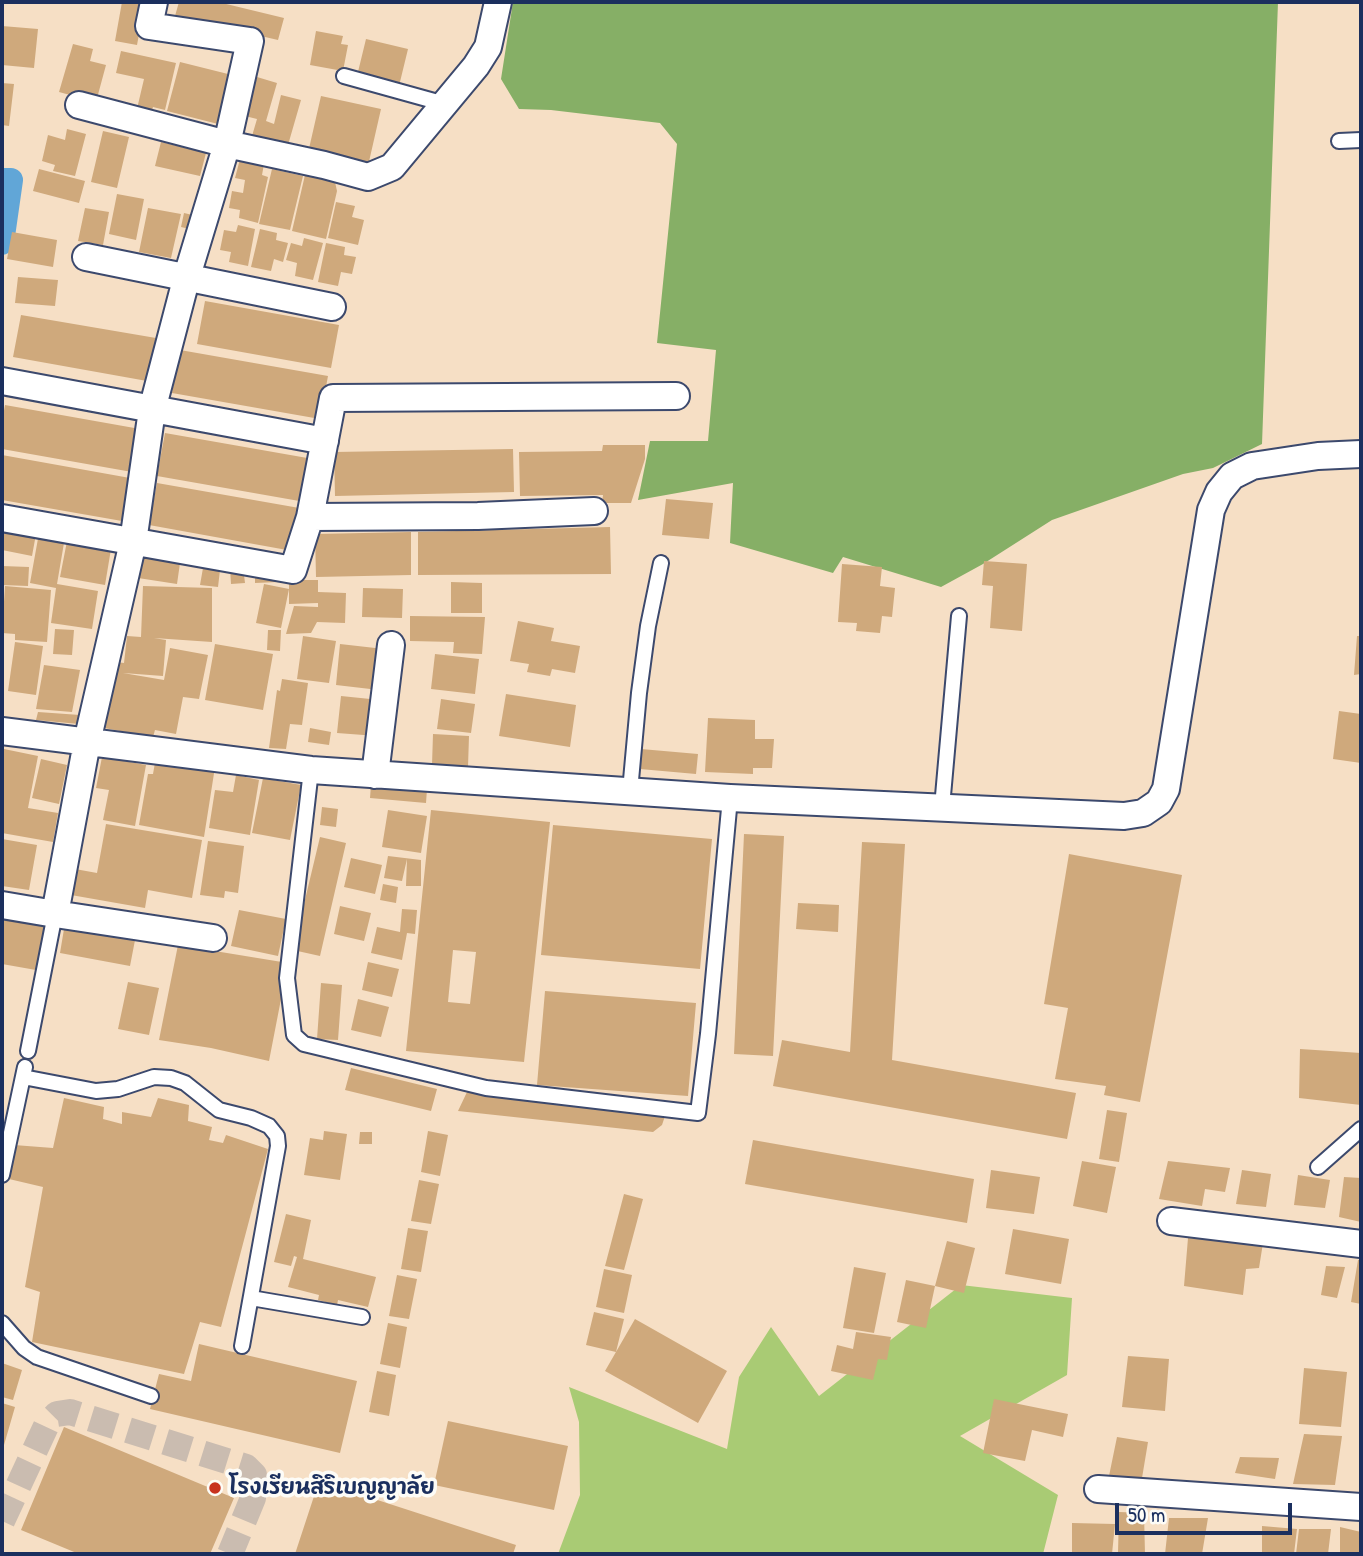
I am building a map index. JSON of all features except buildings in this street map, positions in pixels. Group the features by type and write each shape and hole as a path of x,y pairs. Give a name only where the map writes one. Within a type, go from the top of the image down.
{"street":[{"path":"55,914 87,743 133,542 152,410 187,276 226,144 250,41 149,26 154,2"},
{"path":"79,105 226,144 324,164 368,177 392,167 488,47 498,2"},
{"path":"86,257 332,307"},
{"path":"2,381 325,441"},
{"path":"2,518 293,570 310,517 333,398 676,396"},
{"path":"2,731 311,770 375,775 730,798 1124,817 1143,813 1158,803 1166,789 1211,510 1219,492 1232,476 1252,466 1318,456 1361,454"},
{"path":"310,517 478,516 594,511"},
{"path":"375,775 391,645"},
{"path":"2,905 213,937"},
{"path":"1171,1221 1361,1244"},
{"path":"1098,1489 1361,1507"}],"lane":[{"path":"344,76 445,104"},
{"path":"1339,141 1361,141"},
{"path":"630,791 641,680 661,563"},
{"path":"942,807 959,616"},
{"path":"311,770 287,978 294,1034 304,1044 486,1088 698,1113 730,798"},
{"path":"28,1051 55,914"},
{"path":"2,1175 24,1072 96,1091 118,1089 154,1077 171,1078 185,1083 219,1110 251,1118 268,1126 277,1136 278,1146 242,1346"},
{"path":"1318,1167 1361,1129"},
{"path":"251,1298 362,1317"},
{"path":"2,1324 24,1348 37,1357 151,1396"}],"green space":[{"path":"513,2 1278,2 1262,444 1213,468 1183,474 1052,520 941,587 843,557 833,573 730,543 733,483 638,500 650,441 708,441 716,350 657,343 677,144 660,123 551,110 519,109 501,79"},
{"path":"961,1285 1072,1298 1067,1375 960,1436 1058,1495 1043,1554 558,1554 580,1495 579,1422 569,1387 727,1449 739,1377 771,1327 819,1396"}],"waterway":[{"path":"2,180 11,180 2,243"}],"tunnel":[{"path":"2,1521 47,1424 57,1414 70,1412 246,1467 254,1475 253,1498 230,1554"}],"place":[{"name":"โรงเรียนสิริเบญญาลัย","path":"215,1488"}]}
